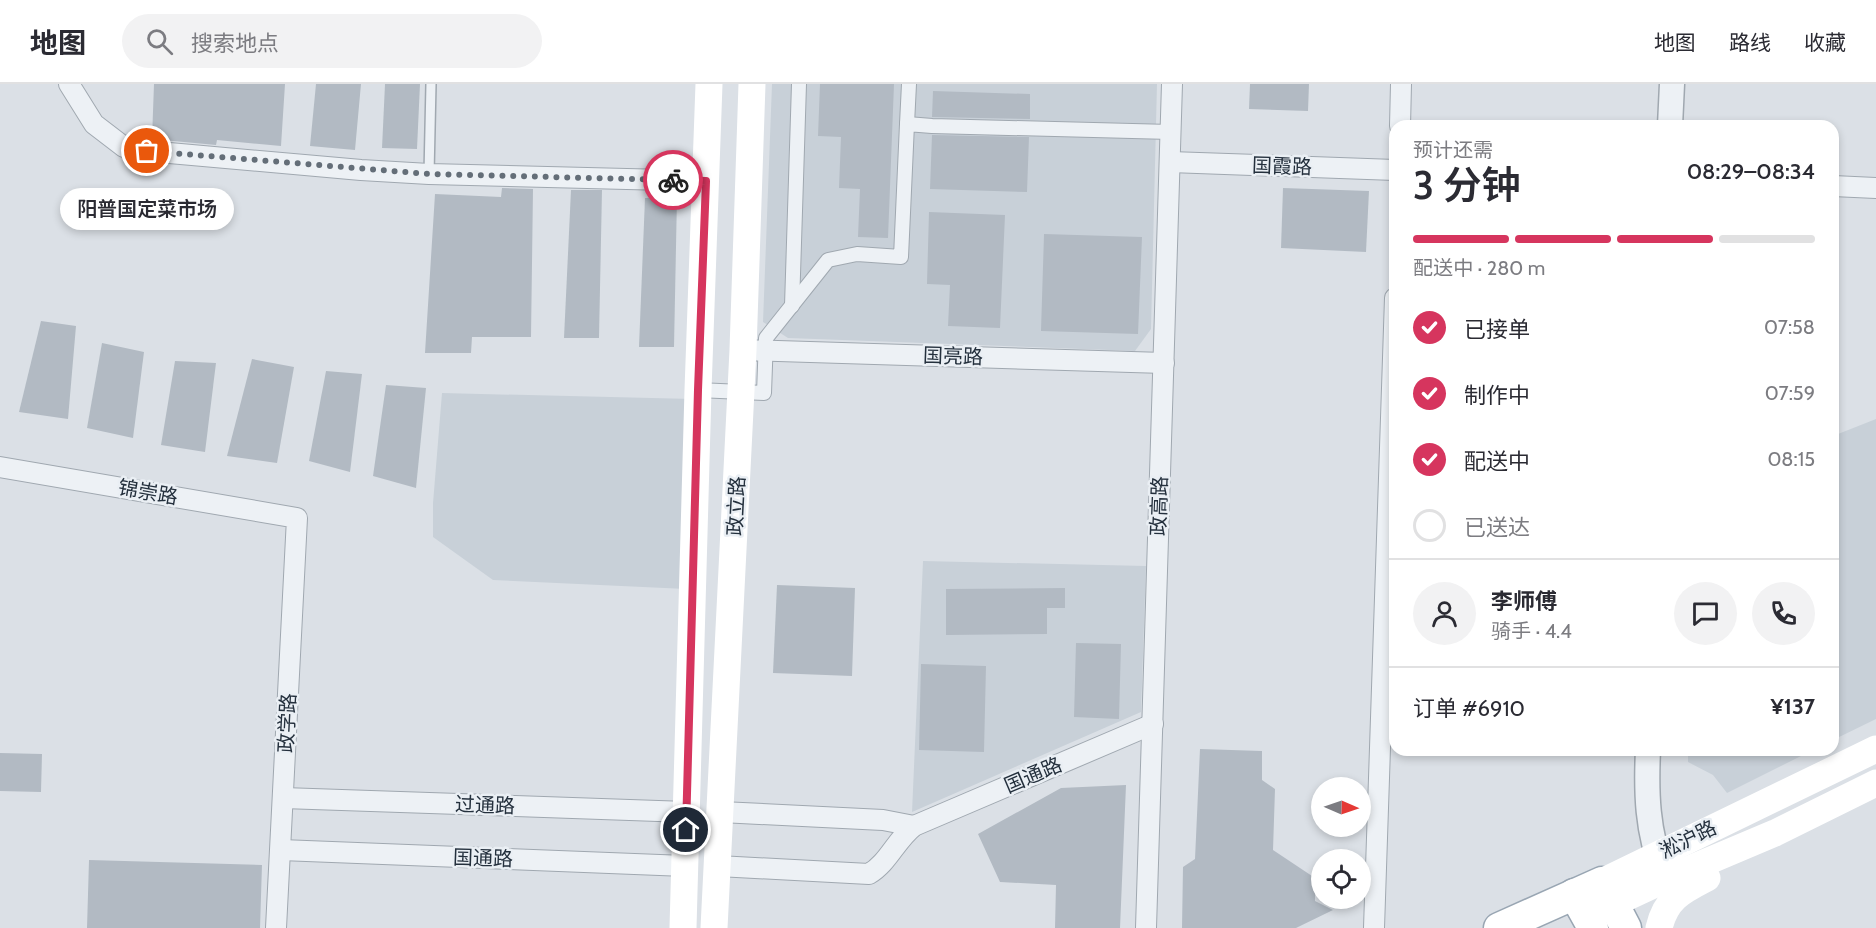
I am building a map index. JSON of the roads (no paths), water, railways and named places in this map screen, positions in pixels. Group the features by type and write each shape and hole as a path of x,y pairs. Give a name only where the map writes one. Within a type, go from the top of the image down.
{"main road":[{"name":"政立路","path":"683,928 709,84"},
{"name":"政立路","path":"714,928 741,391 754,350 752,84"},
{"name":"淞沪路","path":"1614,904 1656,854 1876,749"},
{"name":"淞沪路","path":"1499,928 1580,917 1614,904 1666,879 1775,833 1876,783"},
{"path":"1659,928 1662,915 1675,895 1744,856 1775,833"}],"street":[{"path":"69,84 94,124 124,147 147,151 429,174 706,181"},
{"path":"792,306 799,84"},
{"path":"754,350 828,260 857,254 901,257 909,84"},
{"name":"政高路","path":"1146,928 1172,84"},
{"path":"1400,120 1401,84"},
{"path":"1670,120 1671,84"},
{"path":"908,124 1171,132"},
{"name":"国霞路","path":"1170,162 1389,170"},
{"path":"1839,186 1876,188"},
{"name":"国亮路","path":"754,350 1164,363"},
{"path":"698,390 741,391"},
{"name":"锦崇路","path":"0,467 297,518"},
{"name":"政学路","path":"276,928 297,518"},
{"path":"1374,928 1389,645"},
{"name":"国通路","path":"718,866 868,874 886,860 903,835 914,826 1153,724"},
{"path":"1648,756 1646,791 1650,825 1656,854 1666,879"},
{"name":"过通路","path":"283,798 687,812"},
{"path":"721,812 884,820 914,826"},
{"name":"国通路","path":"281,850 685,866"}],"lane":[{"path":"429,174 431,84"}],"place":[{"name":"阳普国定菜市场","path":"147,151"}]}
